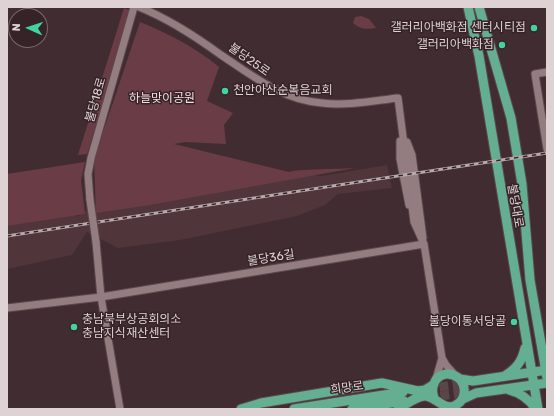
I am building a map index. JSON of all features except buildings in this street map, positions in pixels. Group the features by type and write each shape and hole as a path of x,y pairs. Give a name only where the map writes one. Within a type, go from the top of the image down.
{"main road":[{"name":"불당대로","path":"468,7 478,56 537,409"},
{"name":"불당대로","path":"479,7 511,118 522,184 530,272 546,373"},
{"path":"540,338 547,348"},
{"path":"504,376 515,369 523,358 526,344"},
{"path":"241,409 261,403 382,383 418,391 425,390 445,374 473,381 531,372 546,373"},
{"path":"458,377 464,388 462,399"},
{"path":"434,382 432,390 435,400"},
{"path":"398,409 419,398 427,396 444,406 449,407 459,403 470,394 547,383"},
{"path":"506,389 519,393 531,401 537,409"},
{"name":"희망로","path":"294,409 404,397 352,409"}],"street":[{"name":"불당18로","path":"120,409 101,297 88,174 91,158 134,7"},
{"name":"불당25로","path":"140,7 178,26 264,85 293,97 320,103 342,104 398,98 402,126"},
{"path":"547,72 536,74 547,149"},
{"path":"402,126 414,222 424,244"},
{"path":"402,126 412,155 442,358 441,366 434,382"},
{"name":"불당36길","path":"7,308 101,297 424,244"},
{"path":"442,358 446,365 458,377"}],"shaded area":[{"path":"387,165 392,188 338,194 325,205 297,216 180,240 118,248 87,232 72,255 7,269 7,220 69,199 77,217 97,202 245,169 322,176"}],"green space":[{"path":"124,8 130,10 131,14 87,154 78,155"},
{"path":"361,16 369,19 376,28 369,29 359,27 353,23 355,17"},
{"name":"하늘맞이공원","path":"140,22 161,31 201,53 219,67 207,101 233,113 224,125 226,144 185,142 174,144 289,172 355,168 150,205 96,213 94,159"},
{"path":"85,162 81,180 85,214 7,226 7,174"}],"tunnel":[{"path":"426,389 468,383"},
{"path":"427,398 470,392"}],"railway":[{"path":"7,236 547,153"}],"place":[{"name":"갤러리아백화점 센터시티점","path":"534,28"},
{"name":"갤러리아백화점","path":"502,45"},
{"name":"천안아산순복음교회","path":"225,91"},
{"name":"불당이통서당골","path":"514,322"},
{"name":"충남북부상공회의소 충남지식재산센터","path":"74,327"}]}
